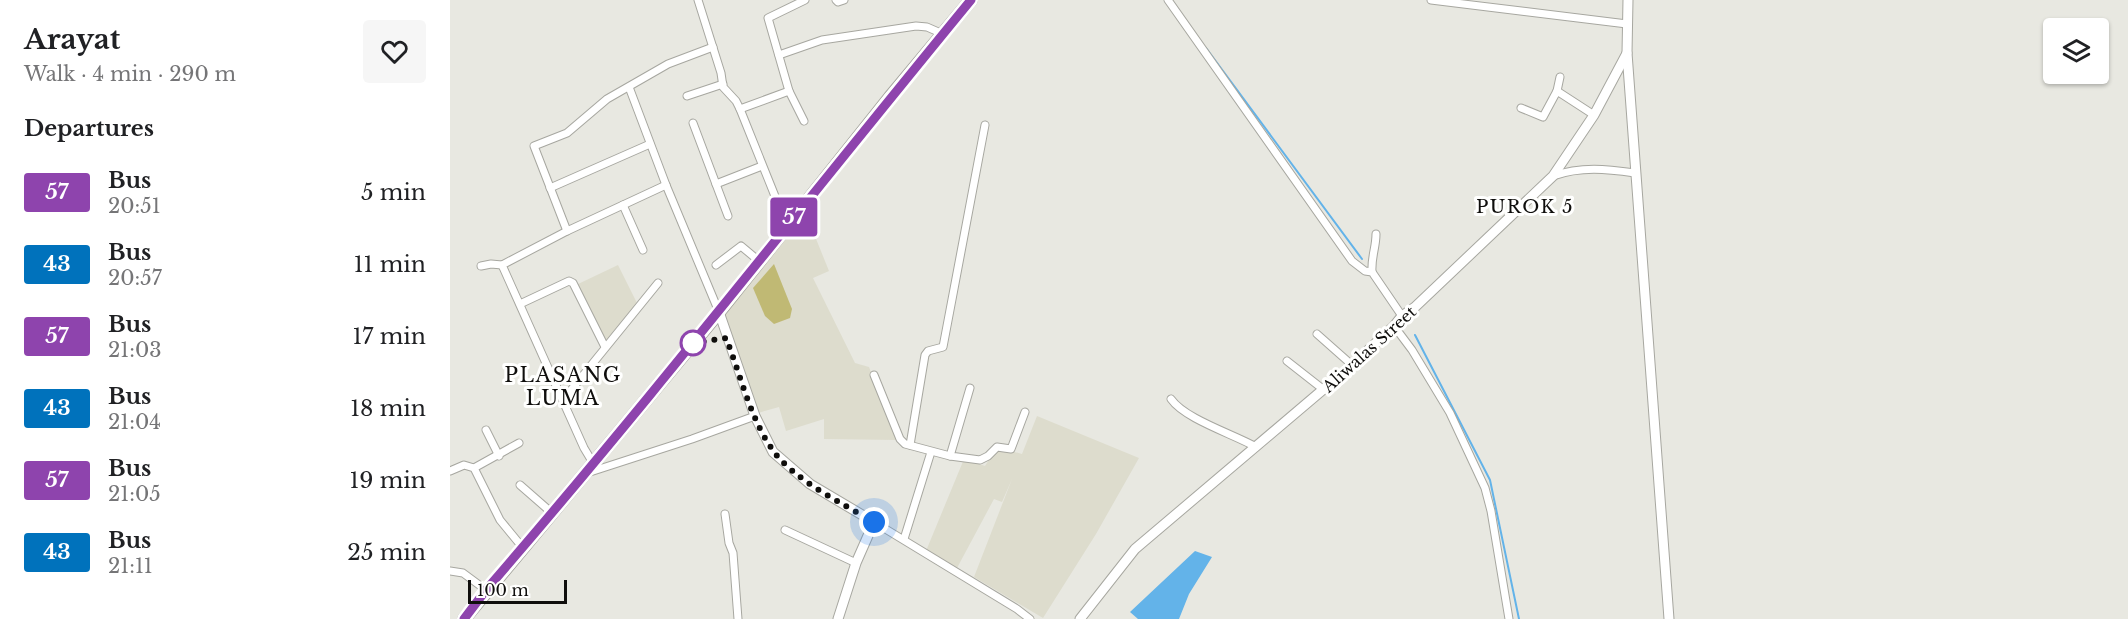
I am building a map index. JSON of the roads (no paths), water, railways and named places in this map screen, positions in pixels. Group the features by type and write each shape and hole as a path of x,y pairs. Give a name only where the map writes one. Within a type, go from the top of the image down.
{"highway":[{"path":"467,618 486,590 718,312 971,0"}],"street":[{"path":"699,0 723,84 740,109 787,226"},
{"path":"804,121 789,91 768,18 805,0"},
{"path":"836,0 838,2 844,0"},
{"path":"1168,0 1352,261 1372,273 1402,316"},
{"path":"1431,0 1627,24"},
{"path":"1628,0 1627,53 1669,619"},
{"path":"779,55 822,40 916,26 927,27 943,34"},
{"path":"567,231 534,146 567,133 607,99 676,60 713,47"},
{"name":"Aliwalas Street","path":"1080,619 1135,549 1324,390 1553,176 1594,115 1627,53"},
{"path":"1521,108 1543,117 1557,91 1560,77"},
{"path":"687,96 723,84"},
{"path":"628,87 718,312 754,416 773,452 810,484 904,539 1030,619"},
{"path":"740,109 789,91"},
{"path":"1557,91 1594,115"},
{"path":"693,123 728,216"},
{"path":"910,445 925,355 928,351 943,347 985,125"},
{"path":"550,188 650,144"},
{"path":"1279,155 1286,149"},
{"path":"716,184 762,166"},
{"path":"1553,176 1570,170 1583,169 1635,173"},
{"path":"481,267 491,264 502,265 567,231 666,185"},
{"path":"623,205 642,250"},
{"path":"1372,273 1371,258 1376,243 1376,234"},
{"path":"716,265 741,246 759,261"},
{"path":"502,265 584,448 593,463"},
{"path":"520,304 569,281 573,284 605,347"},
{"path":"563,400 658,284"},
{"path":"1394,326 1412,350 1449,413 1485,488 1509,619"},
{"path":"1317,334 1352,365"},
{"path":"1287,361 1324,390"},
{"path":"874,375 900,440 931,452 980,460 997,447 1011,449 1025,412"},
{"path":"950,456 970,388"},
{"path":"1171,399 1178,406 1207,423 1256,447"},
{"path":"584,474 754,416"},
{"path":"486,430 499,456"},
{"path":"450,469 464,465 474,468 519,443"},
{"path":"904,539 931,452"},
{"path":"474,468 500,520 523,548"},
{"path":"520,485 552,513"},
{"path":"725,514 729,543 733,553 738,619"},
{"path":"838,619 856,563 874,522"},
{"path":"785,530 856,563"},
{"path":"450,571 463,573 486,590"}],"water":[{"path":"1195,551 1212,557 1189,594 1179,619 1138,619 1130,612"}],"waterway":[{"path":"1206,48 1362,259"},
{"path":"1415,335 1490,480 1519,619"}],"district":[{"name":"PUROK 5","path":"1525,207"},
{"name":"PLASANG LUMA","path":"563,386"}]}
